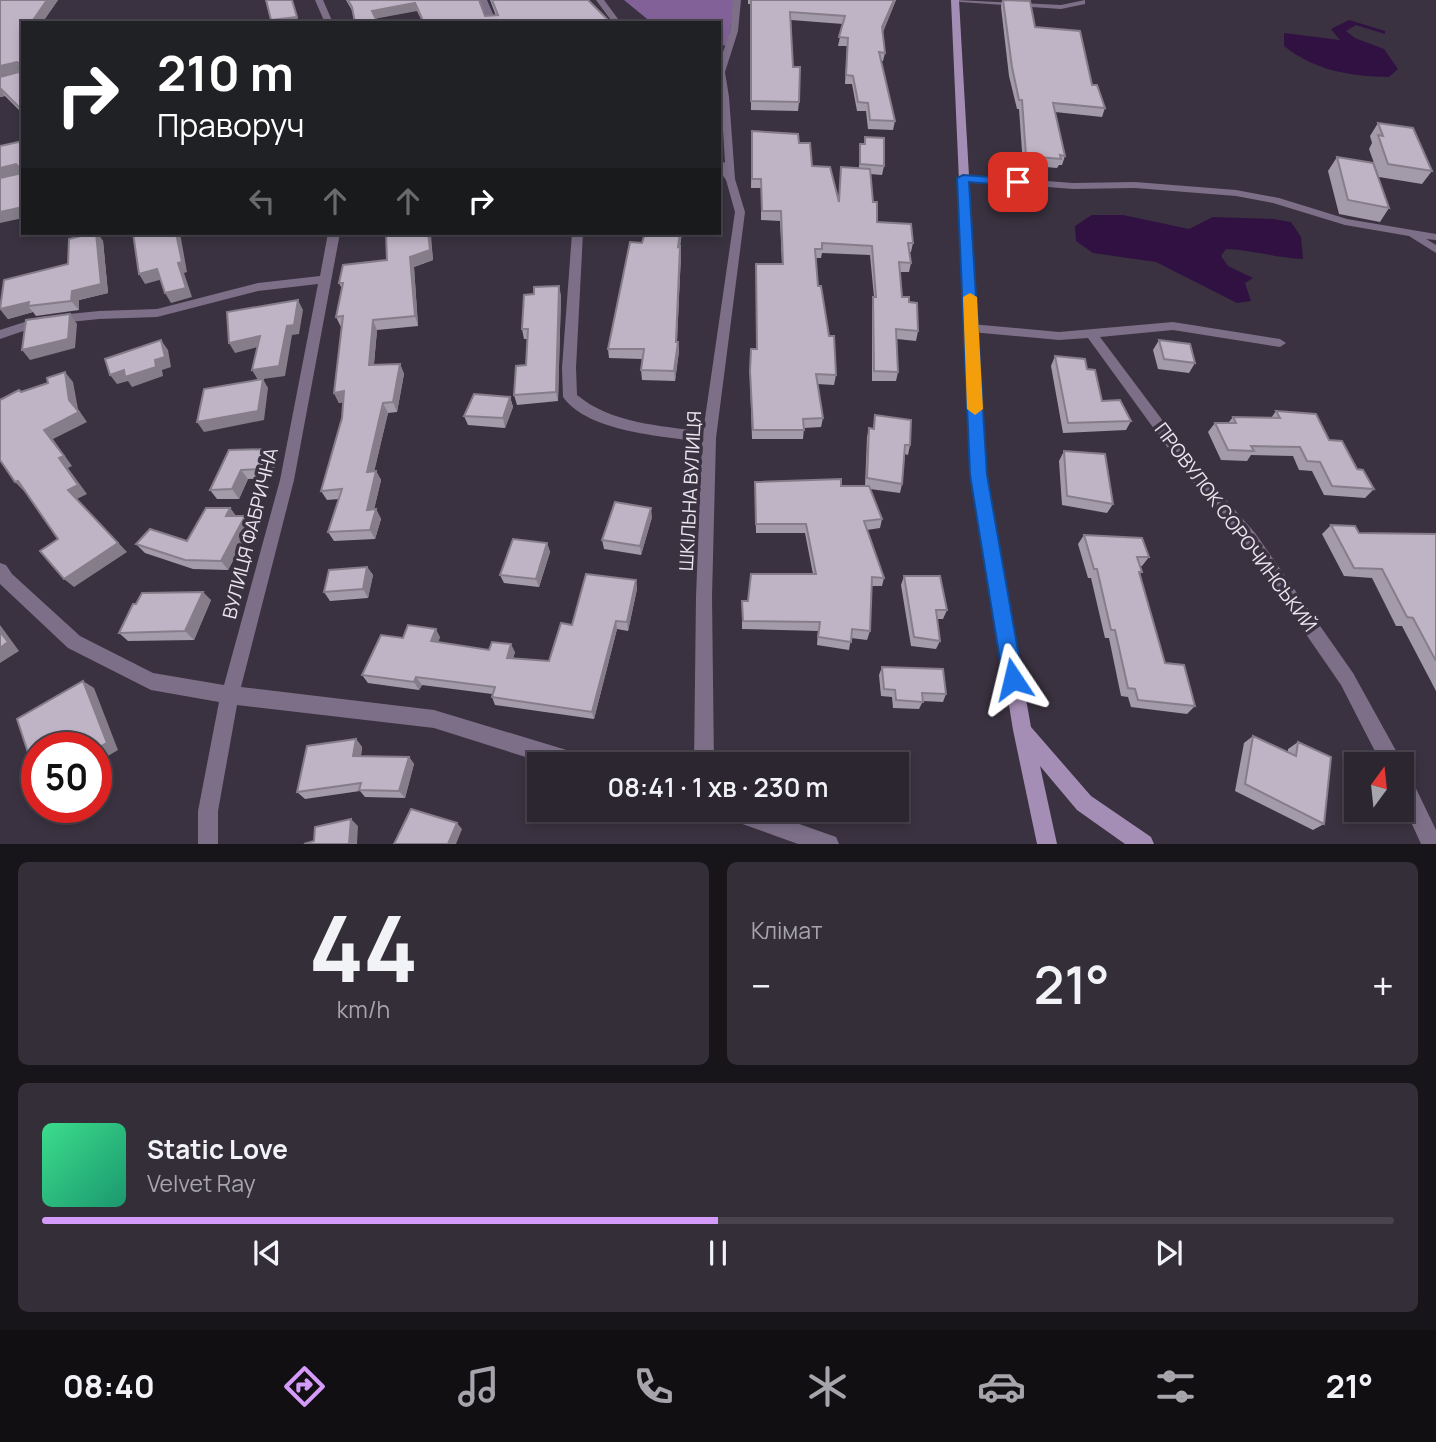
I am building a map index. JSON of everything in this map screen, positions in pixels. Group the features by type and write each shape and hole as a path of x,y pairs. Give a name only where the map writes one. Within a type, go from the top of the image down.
{"main road":[{"path":"957,0 963,178 979,475 1022,730 1047,844"},
{"path":"1022,730 1084,803 1144,844"}],"street":[{"path":"319,0 328,21"},
{"path":"484,0 492,21"},
{"path":"600,0 616,21"},
{"name":"ШКІЛЬНА ВУЛИЦЯ","path":"704,752 704,597 709,438 740,212 731,180 727,110 721,72 724,50 737,13 737,0"},
{"path":"957,0 1061,7 1080,4 1082,0"},
{"name":"ШКІЛЬНА ВУЛИЦЯ","path":"721,165 731,180"},
{"path":"963,178 1236,193 1275,200 1345,222 1436,237"},
{"path":"1406,232 1436,250"},
{"name":"ВУЛИЦЯ ФАБРИЧНА","path":"208,844 208,811 230,695 287,480 334,235"},
{"path":"578,235 569,368 570,397 580,407 604,417 642,427 709,438"},
{"path":"0,335 40,321 157,313 258,287 326,279"},
{"path":"971,328 1059,336 1173,326 1280,343"},
{"name":"ПРОВУЛОК СОРОЧИНСЬКИЙ","path":"1090,332 1194,473 1257,549 1348,679 1386,752"},
{"path":"0,570 6,579 74,642 151,681 230,695 434,719 541,752"},
{"path":"1414,806 1432,844"},
{"path":"765,822 829,844"}],"shaded area":[{"path":"624,0 734,0 728,45 721,46 721,21 650,21"},
{"path":"1349,20 1385,31 1385,34 1356,25 1346,31 1355,38 1384,49 1398,69 1389,77 1360,75 1321,67 1284,46 1284,33 1340,40 1331,29"},
{"path":"1092,215 1123,215 1189,229 1213,217 1291,222 1301,237 1303,259 1226,249 1221,256 1228,266 1253,278 1245,283 1251,301 1237,303 1156,262 1093,253 1076,241 1075,226"}],"building":[{"path":"0,0 47,0 32,21 21,21 21,109 0,88 0,77 19,72 20,64 17,62 0,66"},
{"path":"266,0 292,0 297,17 271,20"},
{"path":"348,0 479,0 485,16 498,15 492,0 588,0 609,21 423,21 415,3 372,11 377,21 355,21"},
{"path":"751,0 894,0 882,27 885,53 879,52 895,121 870,120 868,103 858,102 853,76 846,75 848,38 839,37 845,16 790,12 793,67 800,67 799,102 751,101"},
{"path":"1003,0 1030,1 1035,27 1080,31 1092,85 1097,85 1105,108 1053,103 1065,156 1060,155 1061,159 1026,156 1022,100 1019,100 1012,67"},
{"path":"1378,123 1413,128 1432,171 1388,164 1378,135 1383,136"},
{"path":"752,131 798,134 799,143 810,143 812,166 830,167 839,202 841,167 870,169 873,202 877,202 877,222 911,224 913,243 908,243 911,263 899,262 902,297 909,297 909,302 917,303 918,331 896,329 898,372 874,371 873,297 876,297 872,246 822,243 822,249 815,249 818,286 821,286 829,336 834,336 836,375 816,374 823,418 803,419 804,430 753,430 750,371 751,349 757,349 756,264 783,264 781,211 762,211 761,179 752,179"},
{"path":"865,137 884,138 884,166 860,164 860,144 865,144"},
{"path":"21,141 21,207 0,212 0,178 18,174 19,167 16,164 0,168 0,146"},
{"path":"1337,157 1373,163 1389,208 1348,200"},
{"path":"96,235 101,284 72,291 71,301 28,306 29,302 0,309 4,280 68,264 69,239"},
{"path":"133,235 176,235 182,262 178,263 186,288 165,293 157,269 139,274"},
{"path":"386,235 428,235 430,250 410,257 415,316 373,320 369,365 400,364 393,402 383,403 367,472 376,471 367,510 376,509 370,530 328,532 342,489 321,491 342,418 344,391 334,393 343,316 336,317 343,283 339,283 343,265 387,260"},
{"path":"644,235 680,235 678,342 674,371 641,370 644,349 608,349 630,242 642,243"},
{"path":"559,286 556,392 514,395 516,366 526,365 528,329 522,329 524,295 534,294 534,287"},
{"path":"298,300 294,325 287,326 279,366 252,370 260,336 229,343 227,312"},
{"path":"70,314 68,339 22,350 26,320"},
{"path":"161,340 165,357 155,360 156,367 125,377 124,370 110,375 105,359"},
{"path":"1159,340 1190,344 1195,363 1164,359"},
{"path":"1055,356 1085,359 1087,369 1095,370 1102,401 1120,400 1131,421 1068,423"},
{"path":"65,372 69,400 79,412 44,430 64,456 59,458 78,485 68,490 118,543 64,579 40,551 58,539 0,460 0,400 19,390 21,392 48,383 47,378"},
{"path":"263,379 258,411 197,422 204,389"},
{"path":"474,394 510,397 503,418 464,416"},
{"path":"1276,411 1316,414 1329,440 1342,441 1357,469 1363,470 1374,489 1332,486 1320,462 1307,461 1300,447 1251,446 1254,451 1228,450 1215,423 1236,423 1233,417 1280,418"},
{"path":"875,415 911,420 910,445 905,445 902,484 867,478 869,428 874,429"},
{"path":"272,449 263,469 241,470 232,489 210,490 229,450"},
{"path":"1064,451 1105,454 1113,504 1067,496"},
{"path":"841,479 841,486 869,486 882,519 864,521 884,578 872,577 870,631 852,629 851,642 818,637 820,622 743,621 742,601 748,601 751,574 816,574 806,524 756,524 755,482"},
{"path":"615,502 651,508 640,546 602,540"},
{"path":"206,508 230,508 226,516 245,516 221,561 185,560 136,544 150,529 187,541"},
{"path":"1331,525 1355,526 1359,533 1436,534 1436,661 1413,618 1407,617 1382,569 1354,568"},
{"path":"1084,535 1142,538 1149,557 1137,557 1142,572 1139,572 1165,663 1184,665 1195,706 1138,700 1135,689 1128,688 1115,630 1111,630 1097,569 1094,569"},
{"path":"513,539 547,543 536,579 500,575"},
{"path":"367,567 363,589 324,592 329,570"},
{"path":"586,574 636,580 627,622 616,621 592,712 492,697 495,687 416,677 414,682 362,675 381,635 403,638 408,625 436,629 431,641 489,650 492,642 511,644 507,658 549,661 561,623 572,625"},
{"path":"904,576 940,576 947,610 936,610 940,641 914,637"},
{"path":"203,592 185,631 119,633 133,604 136,604 142,593"},
{"path":"0,632 8,642 0,648"},
{"path":"882,667 943,669 946,694 922,693 923,702 896,700 895,690 884,689"},
{"path":"83,681 103,732 21,732 17,719"},
{"path":"1253,736 1296,756 1298,742 1331,757 1324,824 1245,784"},
{"path":"356,739 353,756 409,757 399,791 359,790 361,783 297,792 307,746"},
{"path":"411,809 457,823 448,844 394,844"},
{"path":"351,819 349,844 304,844 314,841 315,827"}],"slow traffic":[{"path":"970,297 975,409"}],"route":[{"path":"1013,679 979,475 963,178 1018,182"}]}
